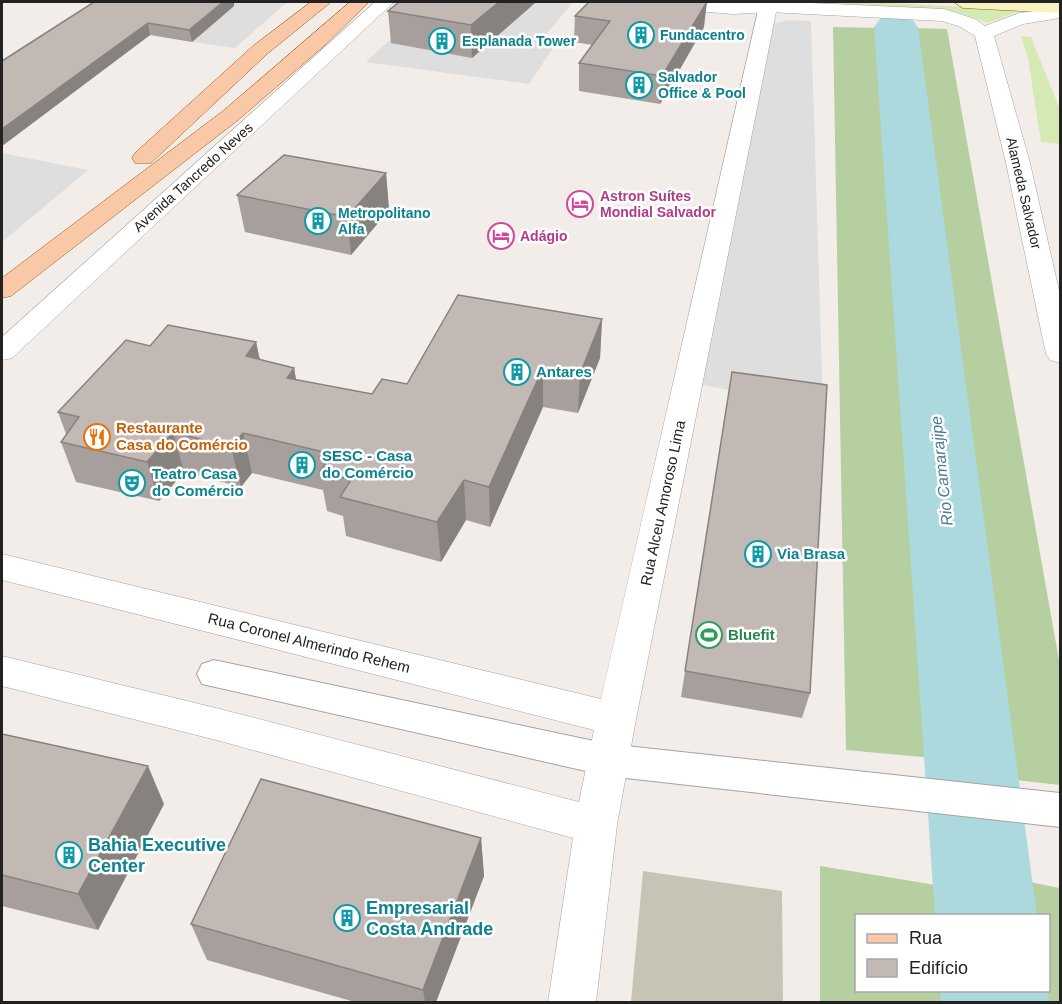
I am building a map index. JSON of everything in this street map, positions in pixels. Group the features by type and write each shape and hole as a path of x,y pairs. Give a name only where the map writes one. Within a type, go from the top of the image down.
{"main road":[{"path":"2,290 260,50 322,2"},
{"path":"2,290 251,98 362,2"},
{"path":"963,2 1060,8"}],"street":[{"name":"Avenida Tancredo Neves","path":"2,352 385,2"},
{"path":"660,2 733,8 769,4 944,15 961,20 984,33 1019,19 1060,13"},
{"name":"Rua Alceu Amoroso Lima","path":"572,1002 596,825 616,719 769,4"},
{"name":"Alameda Salvador","path":"984,33 1018,163 1060,354"},
{"name":"Rua Coronel Almerindo Rehem","path":"2,567 616,719"},
{"path":"2,672 220,725 596,825"},
{"path":"214,674 608,760 1060,810"}],"shaded area":[{"path":"203,2 287,2 235,48 192,42 234,6"},
{"path":"430,2 573,2 542,39 557,42 529,84 366,62"},
{"path":"788,20 811,21 823,407 702,385 773,24"},
{"path":"2,153 88,170 2,242"},
{"path":"643,871 782,891 783,1002 631,1002"}],"green space":[{"path":"778,2 870,2 1023,10 988,23 954,11"},
{"path":"833,27 881,28 933,758 846,750"},
{"path":"912,28 947,29 1060,666 1060,785 1007,779"},
{"path":"1021,36 1031,37 1060,110 1060,144 1041,142 1028,58"},
{"path":"820,866 954,888 956,914 855,914 855,992 961,992 962,1002 820,1002"},
{"path":"1019,880 1060,888 1060,1002 1034,1002 1033,992 1050,992 1050,914 1023,914"}],"building":[{"path":"94,2 223,2 189,30 148,23 2,129 2,61"},
{"path":"399,2 499,2 471,25 388,11"},
{"path":"589,2 707,2 662,76 579,63 610,21 575,16"},
{"path":"284,155 386,173 347,217 237,195"},
{"path":"458,295 602,319 580,374 543,368 489,487 464,480 437,522 340,497 351,480 320,471 332,454 243,433 231,447 173,432 147,462 61,442 79,417 58,412 126,340 150,346 168,325 256,342 246,356 294,368 287,378 372,394 382,379 407,384"},
{"name":"Via Brasa","path":"732,372 827,385 810,693 685,671"},
{"name":"Bahia Executive Center","path":"2,734 148,766 78,894 2,875"},
{"name":"Empresarial Costa Andrade","path":"261,779 481,838 423,990 191,924"}],"waterway":[{"name":"Rio Camarajipe","path":"896,27 986,914"},
{"name":"Rio Camarajipe","path":"994,992 995,1002"}],"place":[{"name":"Fundacentro","path":"641,35"},
{"name":"Esplanada Tower","path":"442,41"},
{"name":"Salvador Office & Pool","path":"639,85"},
{"name":"Astron Suítes Mondial Salvador","path":"580,204"},
{"name":"Metropolitano Alfa","path":"318,221"},
{"name":"Adágio","path":"501,236"},
{"name":"Antares","path":"517,372"},
{"name":"Restaurante Casa do Comércio","path":"97,437"},
{"name":"SESC - Casa do Comércio","path":"302,465"},
{"name":"Teatro Casa do Comércio","path":"132,483"},
{"name":"Via Brasa","path":"758,554"},
{"name":"Bluefit","path":"709,635"},
{"name":"Bahia Executive Center","path":"69,855"},
{"name":"Empresarial Costa Andrade","path":"347,918"}]}
